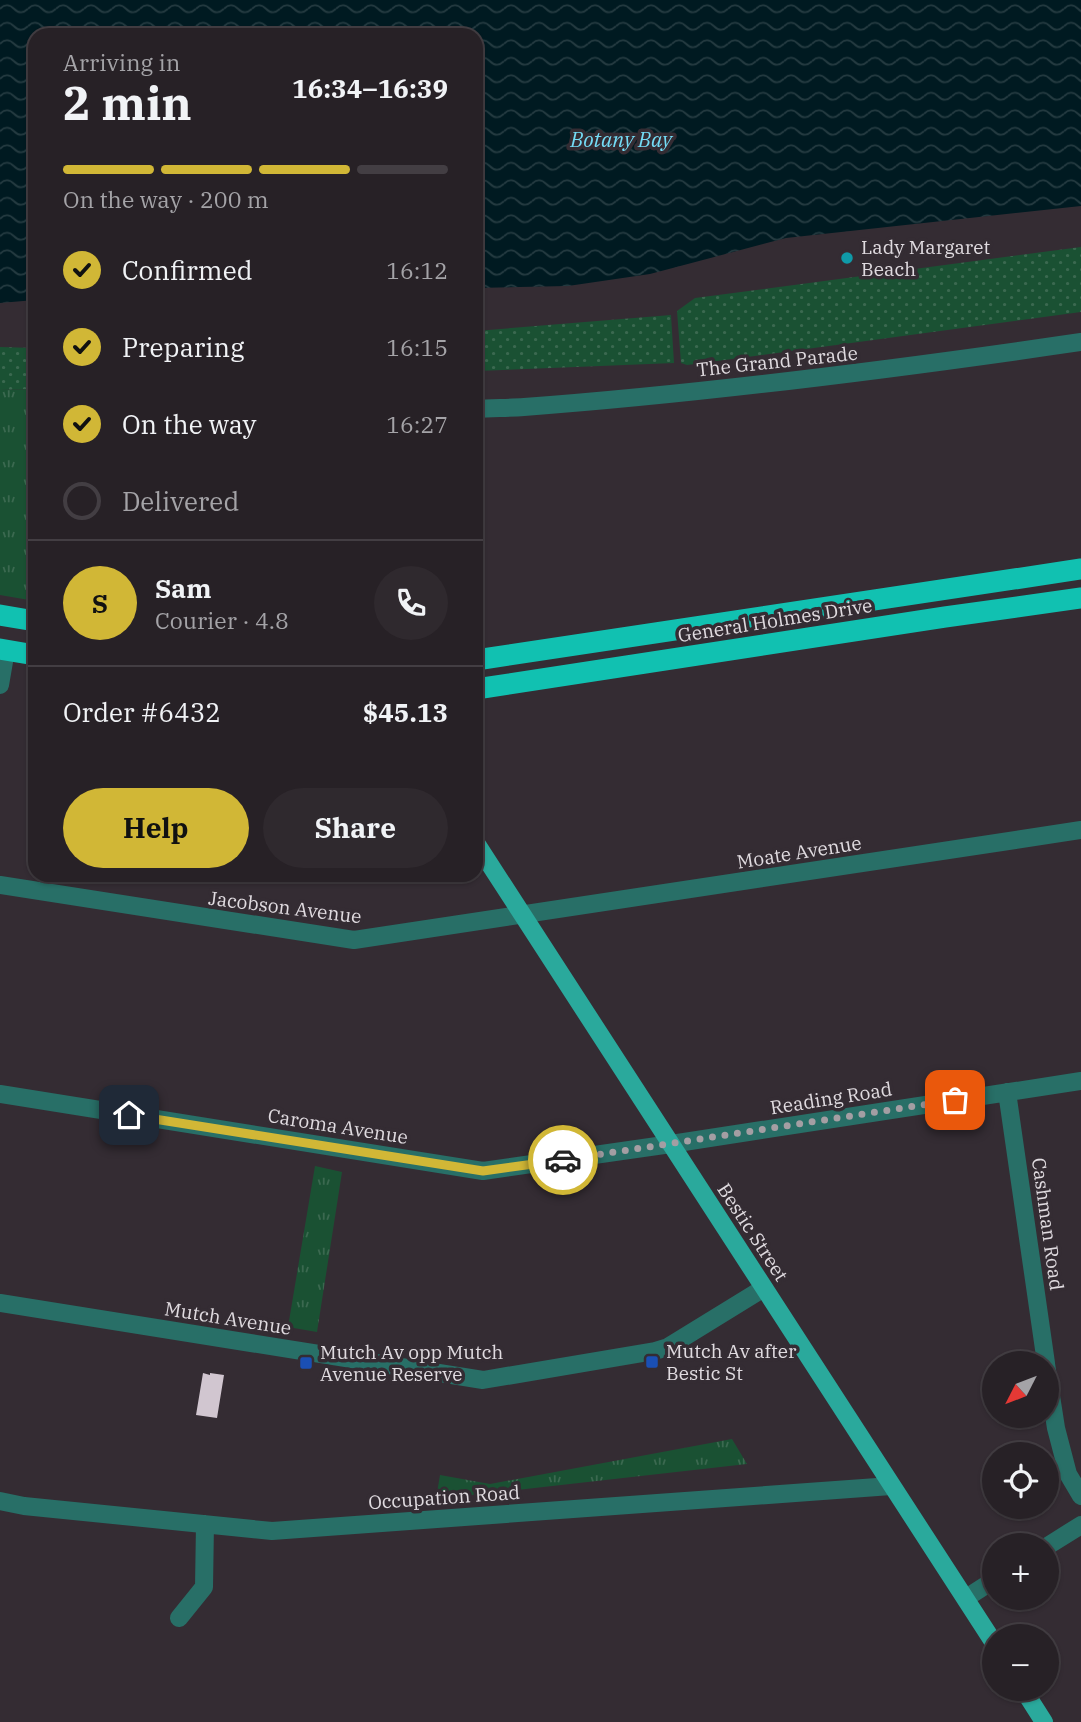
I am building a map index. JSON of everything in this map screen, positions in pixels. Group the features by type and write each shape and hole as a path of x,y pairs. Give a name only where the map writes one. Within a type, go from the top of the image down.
{"highway":[{"name":"General Holmes Drive","path":"483,659 1081,569"},
{"name":"General Holmes Drive","path":"483,688 1081,598"},
{"path":"0,615 28,620"},
{"path":"3,650 28,654"}],"main road":[{"name":"Bestic Street","path":"483,854 982,1624"},
{"path":"1031,1701 1044,1722"}],"street":[{"name":"The Grand Parade","path":"483,409 609,400 848,374 1081,342"},
{"path":"0,685 3,650"},
{"name":"Moate Avenue","path":"523,915 1081,830"},
{"name":"Jacobson Avenue","path":"0,885 354,940 523,915"},
{"name":"Reading Road","path":"671,1144 1081,1081"},
{"name":"Cashman Road","path":"1007,1092 1044,1351"},
{"name":"Caroma Avenue","path":"0,1094 483,1171 671,1144"},
{"name":"Mutch Avenue","path":"0,1303 483,1380 668,1348 764,1288"},
{"name":"Cashman Road","path":"1056,1428 1068,1474 1081,1496"},
{"name":"Occupation Road","path":"0,1501 24,1506 272,1531 891,1486"},
{"path":"179,1618 204,1587 205,1524"},
{"path":"1059,1539 1081,1525"},
{"path":"966,1598 982,1588"}],"green space":[{"path":"1081,247 1081,312 687,365 681,363 677,311 695,298"},
{"path":"671,315 674,363 483,371 483,330"},
{"path":"0,347 28,348 28,389 0,390"},
{"path":"28,389 28,600 0,595 0,390"},
{"path":"315,1166 342,1172 317,1332 288,1327"},
{"path":"732,1439 747,1464 436,1499 440,1475 490,1484"}],"water":[{"name":"Botany Bay","path":"0,0 1081,0 1081,206 786,238 650,274 568,286 483,288 483,28 28,28 28,301 0,303"}],"building":[{"path":"203,1373 224,1375 217,1418 196,1415"}],"way so far":[{"path":"563,1160 955,1100"}],"place":[{"name":"Lady Margaret Beach","path":"847,258"},
{"name":"Mutch Av after Bestic St","path":"652,1362"},
{"name":"Mutch Av opp Mutch Avenue Reserve","path":"306,1363"}],"route":[{"path":"129,1115 483,1171 563,1160"}]}
